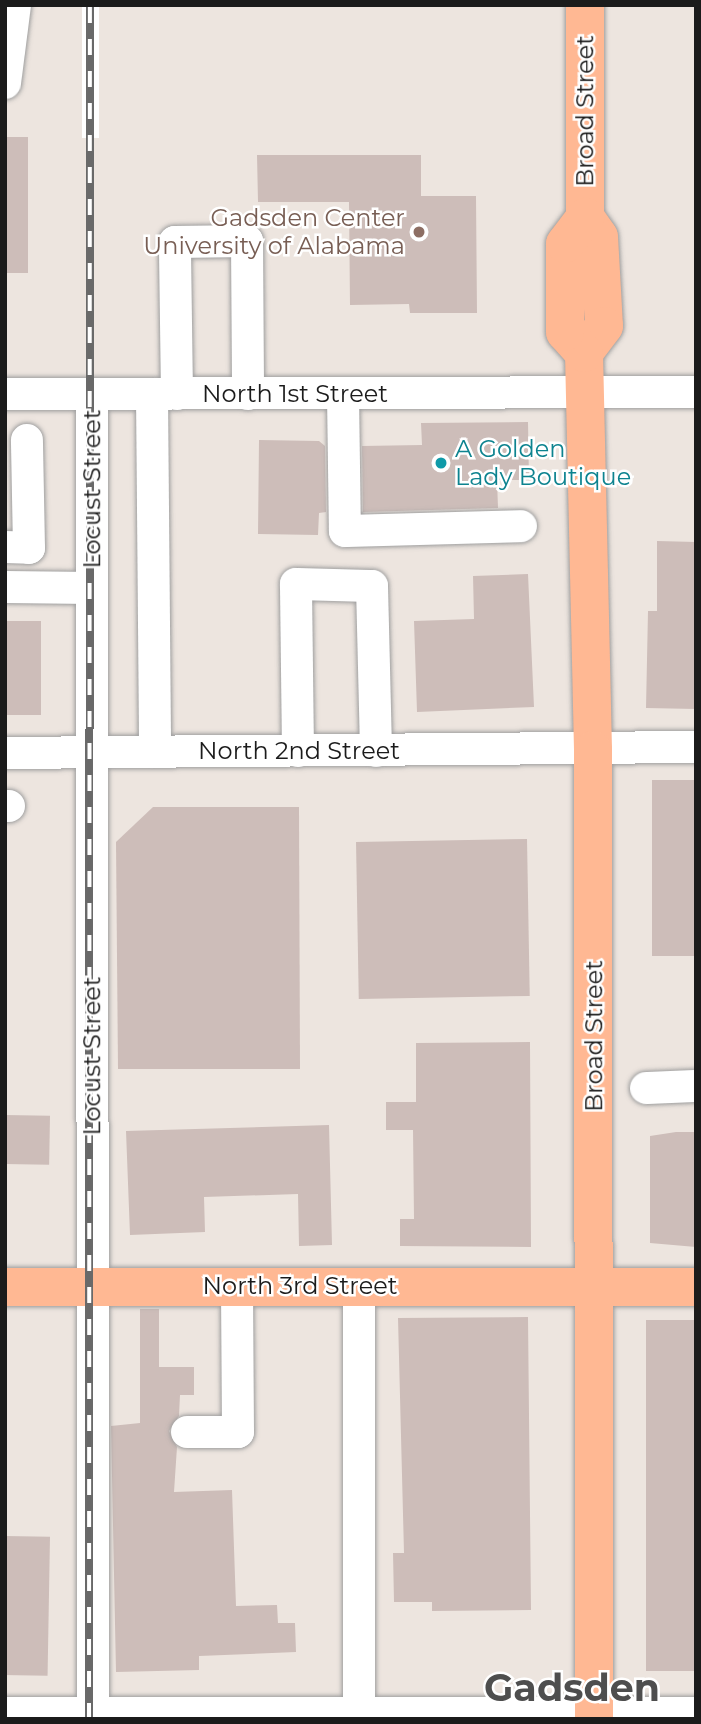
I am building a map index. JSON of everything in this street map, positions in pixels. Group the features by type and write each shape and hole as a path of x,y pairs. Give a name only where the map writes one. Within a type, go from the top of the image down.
{"main road":[{"name":"Broad Street","path":"585,5 585,217 599,237 604,326 584,353 593,750 596,1287 594,1716"},
{"name":"North 3rd Street","path":"5,1287 696,1287"}],"street":[{"path":"5,83 15,5"},
{"path":"155,752 164,394 175,242 247,241 248,394"},
{"name":"North 1st Street","path":"5,394 696,392"},
{"name":"Locust Street","path":"92,394 93,1716"},
{"path":"344,395 345,531 521,526"},
{"path":"5,547 29,548 27,440"},
{"path":"298,751 296,584 372,586 376,751"},
{"path":"5,587 92,588"},
{"name":"North 2nd Street","path":"5,753 593,750 696,747"},
{"path":"646,1088 696,1086"},
{"path":"359,1285 359,1714"},
{"path":"187,1432 238,1432 237,1286"},
{"path":"5,1713 93,1716 594,1716 696,1713"}],"pier":[{"path":"82,5 99,5 99,138 82,138"}],"building":[{"path":"5,137 28,137 28,273 5,273"},
{"path":"257,155 421,155 421,196 476,196 477,313 410,313 409,304 350,305 349,202 258,202"},
{"name":"A Golden Lady Boutique","path":"528,422 529,480 497,480 498,508 363,512 362,446 422,445 421,423"},
{"path":"259,440 319,441 325,446 326,512 319,513 318,535 258,534"},
{"path":"657,541 696,542 696,709 646,708 648,611 657,611"},
{"path":"528,574 534,707 417,712 414,621 474,619 473,576"},
{"path":"5,621 41,621 41,715 5,715"},
{"path":"652,780 696,780 696,956 652,956"},
{"path":"153,807 299,807 300,1069 118,1069 116,842"},
{"path":"527,839 530,996 359,999 356,842"},
{"path":"530,1042 531,1247 400,1246 400,1219 414,1219 413,1130 386,1130 386,1102 416,1102 416,1043"},
{"path":"5,1115 50,1116 49,1165 5,1164"},
{"path":"329,1125 332,1245 299,1246 298,1194 204,1197 205,1232 130,1235 126,1131"},
{"path":"696,1132 696,1247 650,1243 650,1136"},
{"path":"140,1309 159,1309 159,1367 194,1367 194,1395 180,1395 179,1416 169,1431 177,1447 174,1492 232,1490 236,1606 277,1605 278,1623 295,1623 296,1652 199,1656 199,1670 116,1672 111,1426 140,1423"},
{"path":"528,1317 531,1610 432,1611 432,1602 394,1602 393,1553 404,1553 398,1318"},
{"path":"646,1320 696,1320 696,1671 646,1671"},
{"path":"5,1536 50,1537 48,1676 5,1675"}],"railway":[{"path":"89,1719 90,5"}],"place":[{"name":"Gadsden Center University of Alabama","path":"419,232"},
{"name":"A Golden Lady Boutique","path":"441,463"}],"district":[{"name":"Gadsden","path":"572,1688"}]}
